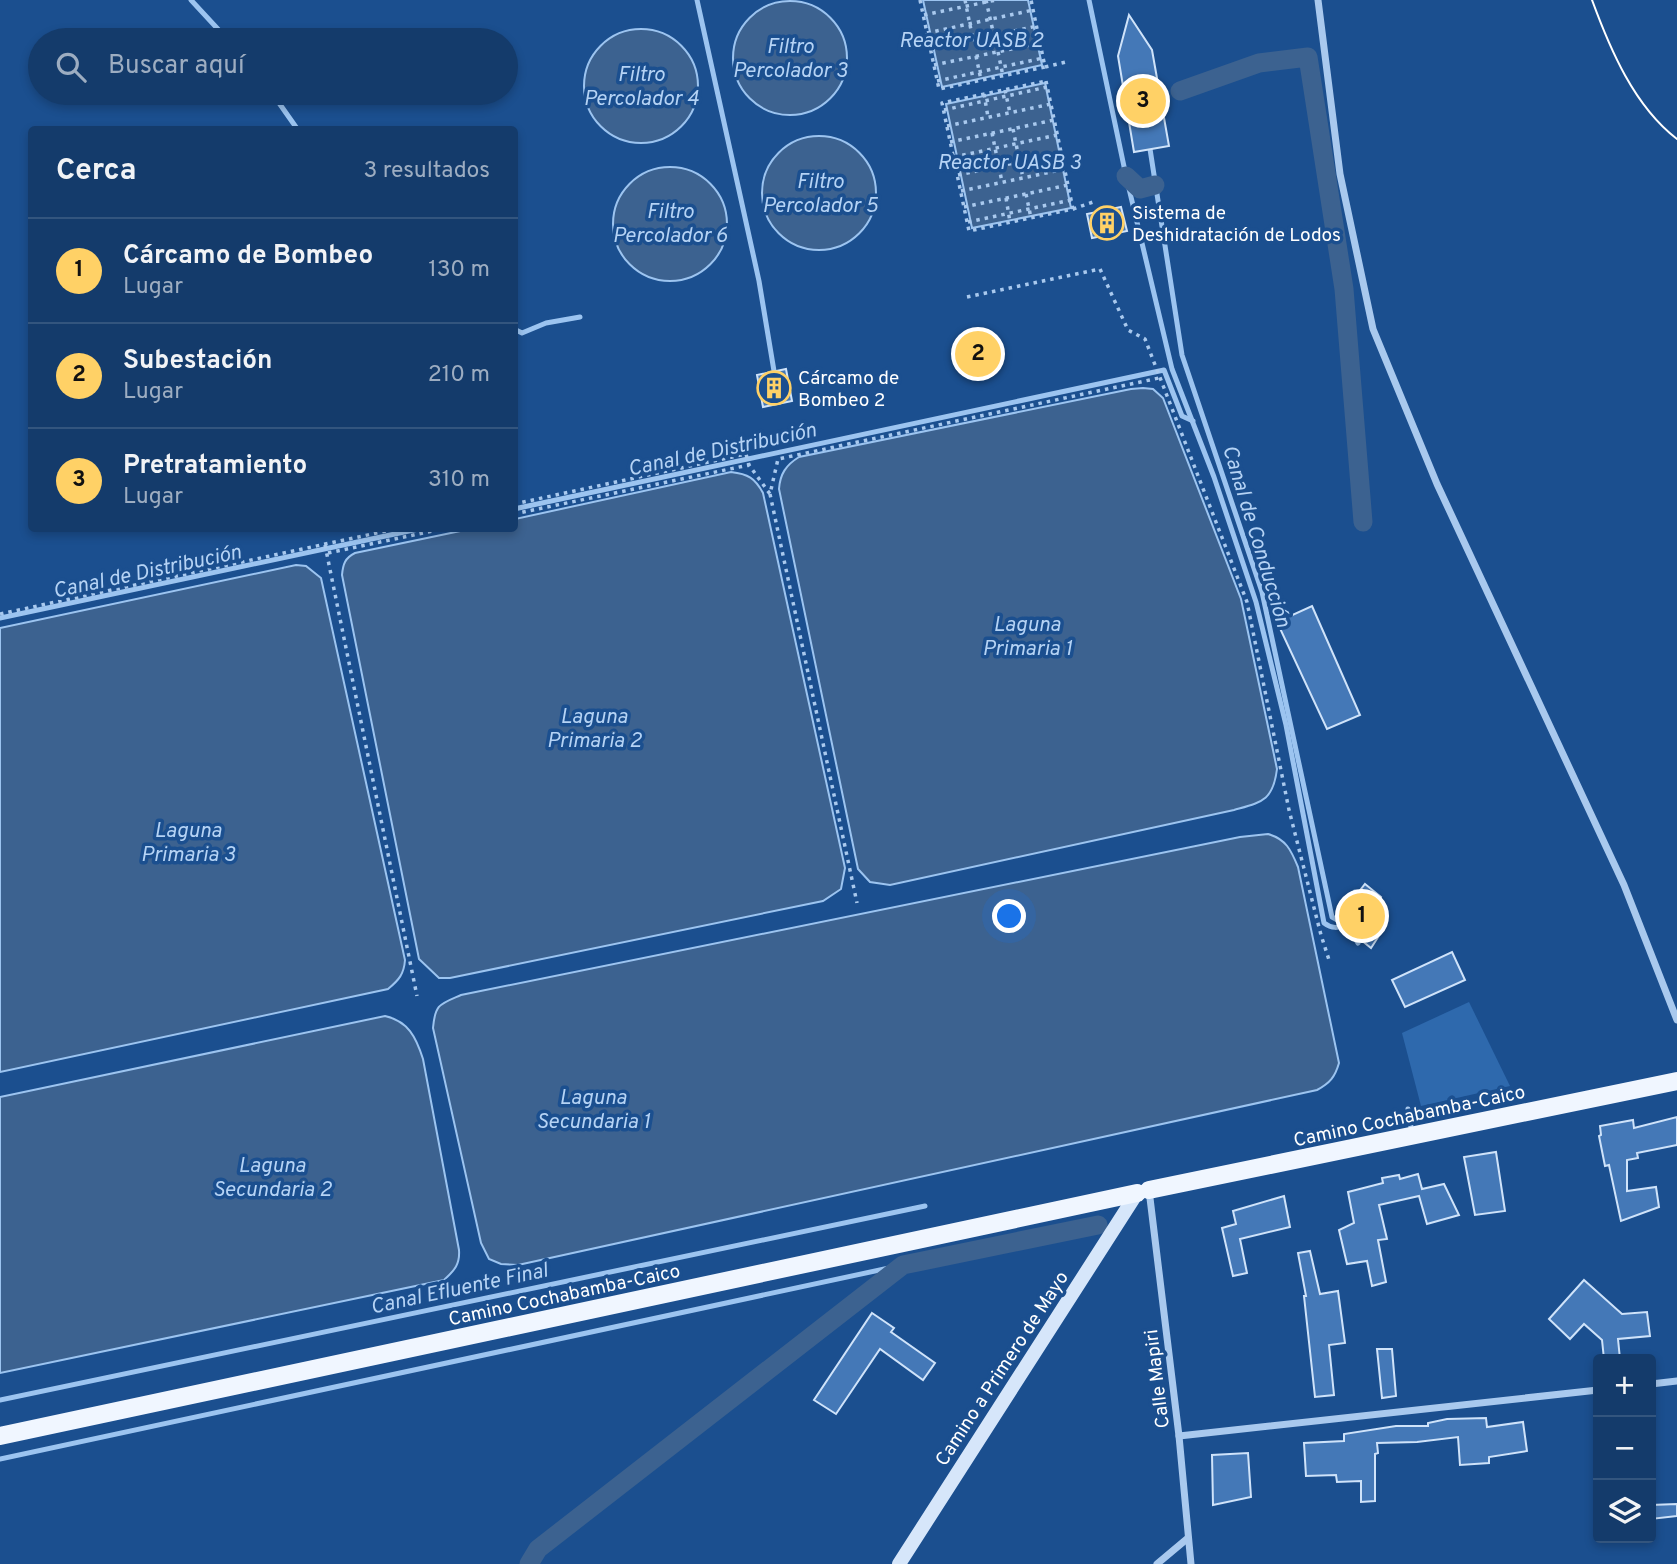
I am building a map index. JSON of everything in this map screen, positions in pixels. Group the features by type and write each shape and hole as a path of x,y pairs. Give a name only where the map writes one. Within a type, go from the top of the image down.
{"main road":[{"name":"Camino Cochabamba-Caico","path":"0,1437 1677,1080"},
{"name":"Camino a Primero de Mayo","path":"899,1564 1143,1192"}],"street":[{"path":"1318,0 1340,174 1373,329 1437,484 1623,885 1677,1020"},
{"name":"Calle Mapiri","path":"1143,1192 1179,1436 1191,1564"},
{"path":"1656,1383 1677,1381"},
{"path":"1179,1436 1593,1391"},
{"path":"1157,1564 1188,1538"}],"lane":[{"path":"1408,1109 1412,1136"}],"path":[{"path":"921,0 939,89 1066,62"},
{"path":"965,0 973,40"},
{"path":"923,15 996,0"},
{"path":"1031,0 1045,67"},
{"path":"986,1 994,36"},
{"path":"927,33 1033,10"},
{"path":"931,49 1037,26"},
{"path":"934,65 1040,43"},
{"path":"998,52 1003,76"},
{"path":"976,56 981,80"},
{"path":"937,81 1043,58"},
{"path":"1073,209 1046,81 942,103 970,230 1073,209 1096,201"},
{"path":"944,110 1047,88"},
{"path":"1005,90 1010,113"},
{"path":"984,94 988,117"},
{"path":"947,126 1051,104"},
{"path":"950,142 1054,120"},
{"path":"1013,129 1023,178"},
{"path":"992,133 1002,183"},
{"path":"954,157 1058,135"},
{"path":"958,175 1061,153"},
{"path":"961,191 1065,169"},
{"path":"964,207 1068,185"},
{"path":"1027,194 1031,218"},
{"path":"1006,198 1010,222"},
{"path":"968,222 1071,200"},
{"path":"967,297 1100,269 1128,330 1145,339 1247,602 1289,810 1321,935 1331,963"},
{"path":"769,494 778,459 1159,378"},
{"path":"518,503 746,454 749,465 769,494 857,903"},
{"path":"518,513 749,465"},
{"path":"0,614 382,532"},
{"path":"328,554 429,532"},
{"path":"325,545 417,996"}],"shaded area":[{"path":"1469,1002 1510,1086 1421,1106 1402,1033"}],"water":[{"name":"Reactor UASB 2","path":"923,0 1028,0 1042,65 942,87"},
{"name":"Filtro Percolador 3","path":"790,1 812,6 830,18 842,36 847,58 842,80 830,98 812,110 790,115 768,110 750,98 738,80 733,58 738,36 750,18 768,6"},
{"name":"Filtro Percolador 4","path":"641,29 663,34 681,46 693,64 698,86 693,108 681,126 663,138 641,143 619,138 601,126 589,108 584,86 589,64 601,46 619,34"},
{"name":"Reactor UASB 3","path":"1045,83 1071,208 972,228 946,104"},
{"name":"Filtro Percolador 5","path":"819,136 841,141 859,153 871,171 876,193 871,215 859,233 841,245 819,250 797,245 779,233 767,215 762,193 767,171 779,153 797,141"},
{"name":"Filtro Percolador 6","path":"670,167 692,172 710,184 722,202 727,224 722,246 710,264 692,276 670,281 648,276 630,264 618,246 613,224 618,202 630,184 648,172"},
{"name":"Laguna Primaria 1","path":"1143,388 1153,389 1163,398 1241,599 1277,769 1273,788 1259,802 1234,810 890,885 870,882 858,869 779,489 784,470 799,457"},
{"name":"Laguna Primaria 2","path":"731,472 742,474 757,484 763,493 845,868 841,889 823,901 450,978 439,978 419,959 342,575 343,568 349,557 355,553 456,532 518,532 518,518"},
{"name":"Laguna Primaria 3","path":"296,565 306,566 321,578 405,960 400,976 388,989 0,1072 0,628"},
{"name":"Laguna Secundaria 1","path":"1268,834 1287,846 1298,867 1339,1063 1331,1079 1317,1090 518,1265 501,1264 489,1259 481,1243 433,1028 437,1009 443,1003 461,995 1240,837"},
{"name":"Laguna Secundaria 2","path":"385,1016 400,1022 410,1031 423,1059 459,1250 456,1266 444,1280 0,1373 0,1097"}],"building":[{"path":"1129,15 1152,50 1169,146 1134,152 1118,56"},
{"name":"Sistema de Deshidratación de Lodos","path":"1121,207 1127,231 1092,238 1087,214"},
{"path":"984,340 990,363 971,368 965,345"},
{"name":"Cárcamo de Bombeo 2","path":"786,369 792,401 763,407 757,375"},
{"path":"1312,606 1360,715 1327,729 1277,622"},
{"path":"1365,884 1381,897 1373,914 1382,931 1371,948 1356,936 1350,917 1354,898"},
{"path":"1452,952 1465,980 1405,1007 1392,980"},
{"path":"1677,1117 1677,1145 1637,1153 1638,1158 1627,1160 1627,1191 1656,1187 1659,1207 1621,1221 1609,1165 1605,1166 1599,1136 1600,1126 1633,1120 1634,1128"},
{"path":"1496,1152 1505,1211 1475,1215 1464,1157"},
{"path":"1418,1174 1422,1189 1444,1184 1459,1215 1427,1224 1419,1196 1379,1205 1387,1239 1378,1240 1386,1282 1372,1286 1367,1261 1347,1264 1339,1230 1354,1223 1348,1192 1383,1183 1382,1178 1399,1175 1400,1179"},
{"path":"1284,1196 1290,1227 1240,1239 1247,1273 1233,1276 1222,1228 1236,1224 1233,1211"},
{"path":"1310,1251 1320,1294 1338,1291 1345,1343 1329,1345 1334,1395 1315,1397 1306,1296 1298,1253"},
{"path":"1584,1280 1622,1314 1647,1312 1650,1336 1618,1339 1620,1354 1603,1354 1602,1340 1584,1324 1570,1339 1549,1319"},
{"path":"872,1313 894,1328 891,1332 935,1363 923,1380 880,1349 836,1414 814,1400"},
{"path":"1377,1349 1392,1349 1396,1396 1382,1398"},
{"path":"1486,1418 1487,1427 1523,1422 1527,1451 1489,1457 1489,1463 1460,1465 1458,1437 1377,1443 1375,1501 1361,1502 1361,1481 1337,1482 1336,1475 1306,1476 1304,1443 1344,1441 1344,1434 1396,1426 1428,1426 1428,1423 1447,1419"},
{"path":"1248,1453 1251,1497 1213,1505 1212,1455"},
{"path":"1677,1504 1677,1516 1656,1518 1656,1505"}],"waterway":[{"path":"191,0 217,28"},
{"path":"697,0 759,281 775,377"},
{"path":"1089,0 1126,176 1172,369 1214,477 1256,602 1286,725 1324,923 1335,927 1346,925"},
{"path":"1180,91 1259,63 1308,57 1344,289 1363,522"},
{"path":"280,105 295,126"},
{"name":"Canal de Conducción","path":"1150,149 1182,355 1262,592 1332,917 1343,923 1348,922"},
{"path":"1126,176 1140,189 1155,185"},
{"path":"518,331 522,333 546,323 580,317"},
{"name":"Canal de Distribución","path":"518,508 1164,370 1182,416 1193,421"},
{"name":"Canal de Distribución","path":"0,618 404,532"},
{"name":"Canal de Conducción","path":"1355,892 1349,918 1351,930 1358,943"},
{"name":"Canal Efluente Final","path":"0,1400 925,1206"},
{"path":"529,1564 538,1549 903,1265 1098,1225"},
{"path":"0,1459 903,1265"}],"tram line":[{"path":"1592,0 1625,76 1648,110 1677,139"}],"place":[{"name":"Pretratamiento","path":"1143,101"},
{"name":"Sistema de Deshidratación de Lodos","path":"1107,223"},
{"name":"Subestación","path":"978,354"},
{"name":"Cárcamo de Bombeo 2","path":"774,388"},
{"name":"Cárcamo de Bombeo","path":"1362,916"}]}
